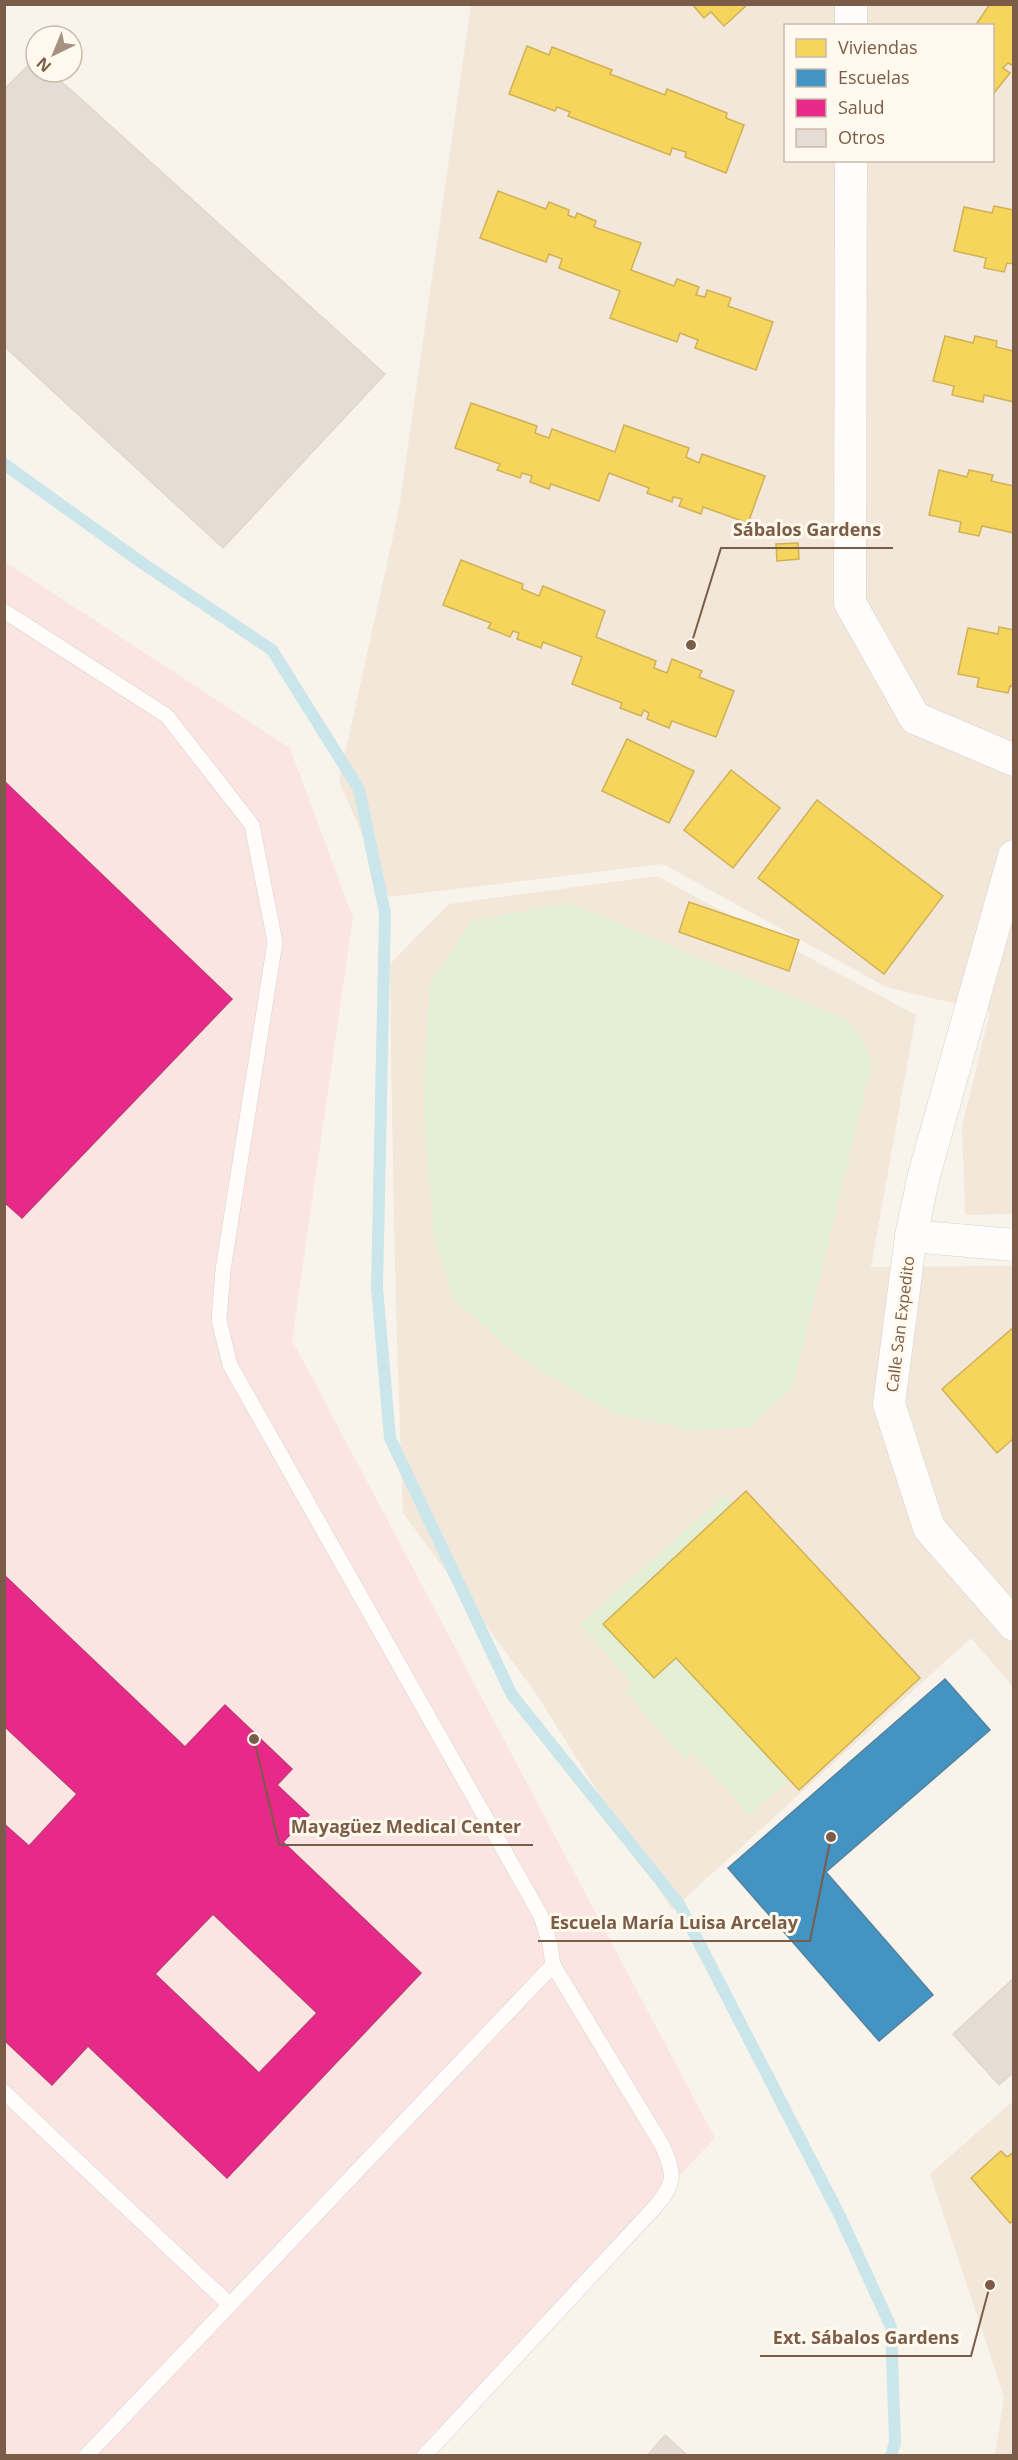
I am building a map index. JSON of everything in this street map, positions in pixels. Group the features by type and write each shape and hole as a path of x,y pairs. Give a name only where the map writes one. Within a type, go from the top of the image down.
{"street":[{"path":"851,4 851,24"},
{"path":"850,162 850,603 915,718 1014,760"},
{"name":"Calle San Expedito","path":"1014,856 924,1175 911,1236 889,1404 929,1528 1014,1625"},
{"path":"911,1236 1014,1245"}],"lane":[{"path":"4,611 167,716 252,825 275,942 223,1270 219,1320 230,1365 541,1916 550,1944 553,1965 662,2145 672,2169 667,2193 655,2207 424,2456"},
{"path":"86,2456 553,1965"},
{"path":"4,2092 229,2304"}],"shaded area":[{"path":"471,5 1013,5 1013,1214 965,1215 962,1127 990,1012 886,987 663,864 389,897 339,781 399,509"},
{"path":"4,561 290,748 353,918 292,1340 715,2138 413,2455 5,2455"},
{"path":"657,876 916,1015 871,1267 1013,1266 1013,1687 971,1638 672,1910 535,1692 403,1513 391,1061 390,964 449,904"},
{"path":"1013,2101 1013,2455 995,2455 1004,2397 930,2174"}],"green space":[{"path":"569,903 847,1020 863,1040 872,1062 793,1386 750,1427 690,1430 612,1412 526,1362 453,1299 434,1235 423,1105 430,983 472,921"},
{"path":"725,1495 896,1685 749,1815 693,1752 685,1759 625,1691 633,1684 580,1624"}],"building: Viviendas":[{"path":"692,4 748,4 724,26 711,12 704,18"},
{"path":"990,4 1014,4 1014,66 1008,63 1003,68 1010,73 994,93 994,24 976,24"},
{"path":"527,46 549,55 552,47 612,70 610,74 665,95 667,89 727,113 726,118 744,125 726,173 685,157 686,152 672,148 670,155 568,116 570,112 557,107 555,111 509,94"},
{"path":"498,191 546,209 549,202 569,210 568,215 575,218 577,213 596,221 594,227 641,243 631,270 674,286 677,279 699,287 696,295 705,297 707,290 731,298 728,306 773,322 756,370 695,348 698,340 680,333 677,342 610,318 620,291 559,268 562,259 549,254 546,262 480,238"},
{"path":"994,206 1014,210 1014,264 1007,263 1004,272 984,268 986,258 954,251 964,207 992,213"},
{"path":"945,336 973,343 975,336 997,341 996,347 1014,351 1014,402 984,395 983,402 952,395 954,386 933,381"},
{"path":"471,403 537,426 535,433 549,438 552,429 615,452 624,425 689,448 686,457 699,463 702,454 765,476 748,523 703,507 701,514 679,506 682,499 673,497 672,502 647,493 649,488 609,473 599,501 551,484 549,489 530,482 532,476 522,473 520,478 497,470 500,464 455,448"},
{"path":"939,470 967,477 969,470 993,475 991,481 1014,486 1014,533 982,526 979,536 959,532 961,522 929,515"},
{"path":"798,543 799,559 777,561 776,544"},
{"path":"461,560 523,584 522,589 539,596 543,586 605,611 596,637 656,661 654,668 667,673 672,659 702,671 699,677 734,691 716,737 672,721 669,728 647,719 649,713 644,710 641,716 620,708 622,703 572,684 582,657 543,642 541,648 517,639 519,633 513,631 510,637 488,628 491,623 443,605"},
{"path":"999,627 1014,630 1014,687 1010,686 1008,693 977,687 979,678 958,674 968,628 998,634"},
{"path":"627,739 694,771 669,823 602,791"},
{"path":"731,770 780,808 733,868 684,830"},
{"path":"817,800 943,896 884,974 758,878"},
{"path":"689,902 799,940 789,971 679,932"},
{"path":"1014,1327 1014,1438 997,1453 942,1389"},
{"path":"746,1491 920,1678 799,1790 676,1658 654,1678 603,1624"},
{"path":"1001,2151 1007,2157 1014,2152 1014,2220 1010,2223 971,2178"}],"building: Escuelas":[{"path":"945,1679 990,1730 826,1872 933,1995 879,2041 728,1868"}],"building: Salud":[{"path":"4,781 232,999 22,1218 4,1202"},
{"path":"4,1575 185,1747 225,1705 292,1769 277,1785 309,1815 283,1842 421,1973 227,2178 88,2046 52,2085 4,2040 4,1824 29,1846 77,1794 4,1726","holes":["213,1914 317,2013 259,2073 155,1974"]}],"building: Otros":[{"path":"24,70 24,84 64,84 385,374 223,548 4,346 4,89"},
{"path":"1014,1978 1014,2072 999,2085 953,2034"},
{"path":"665,2435 687,2455 687,2456 647,2456"}],"waterway":[{"path":"4,464 145,565 272,650 359,789 385,913 377,1288 390,1438 512,1695 679,1904 840,2216 891,2327 895,2442 891,2456"}],"place":[{"name":"Sábalos Gardens","path":"691,645"},
{"name":"Mayagüez Medical Center","path":"254,1739"},
{"name":"Escuela María Luisa Arcelay","path":"831,1837"},
{"name":"Ext. Sábalos Gardens","path":"990,2285"}]}
